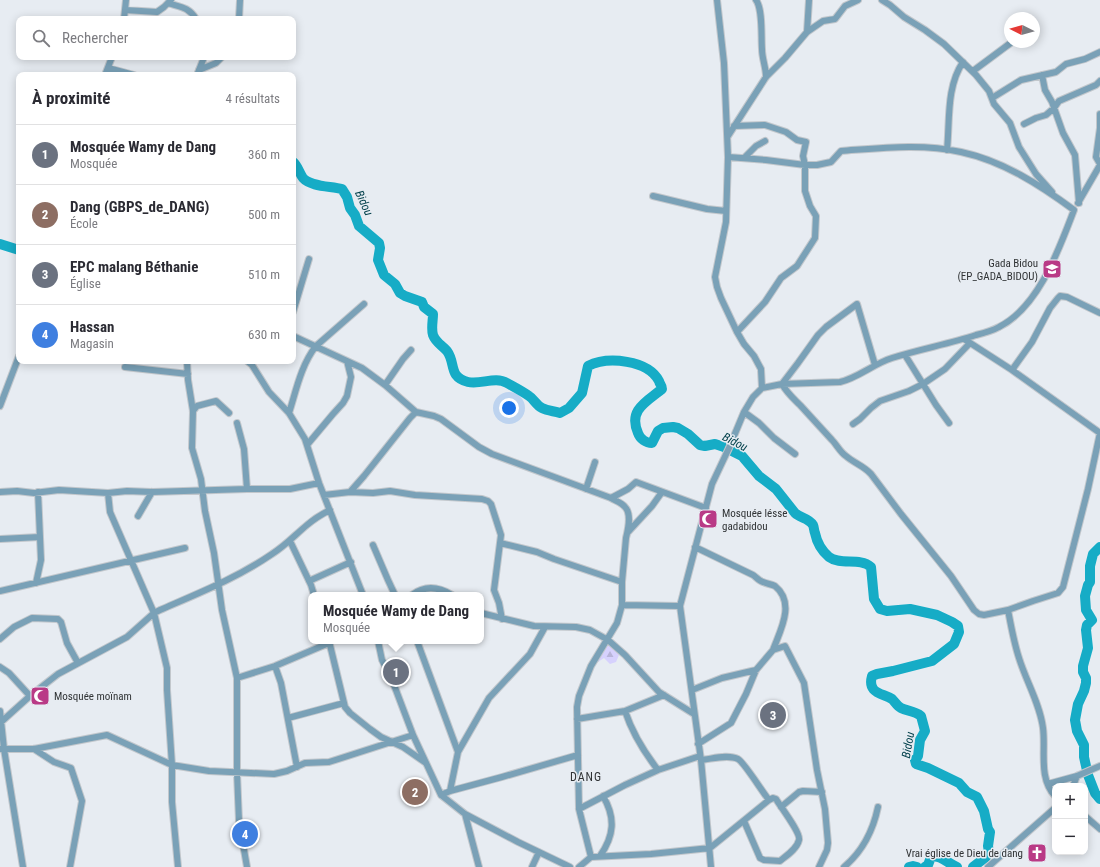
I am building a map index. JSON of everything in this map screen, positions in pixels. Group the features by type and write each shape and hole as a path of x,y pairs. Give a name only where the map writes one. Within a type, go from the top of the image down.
{"street":[{"path":"124,16 126,0"},
{"path":"238,16 240,0"},
{"path":"717,0 724,63 728,157 725,232 715,277 721,298 737,332 744,344 754,356 761,369 762,388"},
{"path":"756,0 761,23 762,50 766,66 766,77"},
{"path":"807,32 809,0"},
{"path":"728,136 766,77 785,58 807,32 823,21 835,19 845,6 858,0"},
{"path":"882,0 904,18 925,30 944,44 973,71 989,91 994,104 1010,123 1019,147 1036,174 1055,196"},
{"path":"125,10 157,12 170,2 192,12 194,16"},
{"path":"973,71 1004,48"},
{"path":"992,98 1021,80 1056,72 1066,64 1085,59 1100,52"},
{"path":"106,72 111,60"},
{"path":"198,72 203,60"},
{"path":"200,72 219,60"},
{"path":"947,150 952,86 957,72 963,62"},
{"path":"108,68 123,72"},
{"path":"1042,75 1045,90 1054,108 1063,133 1075,155 1079,203"},
{"path":"1024,124 1046,115 1059,101 1096,86 1100,81"},
{"path":"711,867 692,690 680,606 712,484 744,412 753,397 762,388 782,384 840,382 891,358 964,339 998,328 1012,319 1028,304 1033,297 1053,260 1074,210 1100,164 1096,157 1100,128 1100,114"},
{"path":"734,126 762,124 789,134 796,140 805,142 806,144 803,156 805,165 806,195 815,213 816,220 816,234 814,241 796,266 781,278 766,302 737,332"},
{"path":"744,158 756,146 765,141"},
{"path":"728,157 805,165 826,164 831,162 841,151 898,147 947,150 984,158 1004,166 1055,196 1074,210"},
{"path":"653,196 707,209 726,211"},
{"path":"296,302 309,259"},
{"path":"1012,370 1032,342 1050,308 1060,296 1067,297 1100,313"},
{"path":"289,413 304,367 310,354 316,346 364,304"},
{"path":"782,384 818,335 857,304 875,365"},
{"path":"296,337 362,368 385,385 416,412 442,419 479,447 492,454 611,498 627,508 629,517 622,582 622,605 617,623 591,666 579,696 577,707 579,809 591,857"},
{"path":"782,384 788,394 833,441 844,455 871,474 951,576 974,610 979,614 984,615 1008,610 1033,600 1058,594 1063,587 1088,490 1100,432 1012,370 964,339"},
{"path":"853,424 880,401 901,394 923,384 945,369 970,343"},
{"path":"385,385 411,350"},
{"path":"905,355 949,423"},
{"path":"307,445 343,403 347,396 351,377 347,361"},
{"path":"0,406 16,364"},
{"path":"187,364 193,411 192,448 203,490 205,511 219,585 222,610 237,678 237,773 239,821 247,867"},
{"path":"250,364 269,392 289,413 300,430 362,592"},
{"path":"125,367 188,374"},
{"path":"193,411 197,406 216,401 229,413"},
{"path":"350,492 416,412"},
{"path":"744,412 795,454"},
{"path":"237,423 244,448 247,489"},
{"path":"586,489 595,462"},
{"path":"611,498 628,489 636,482 706,508"},
{"path":"0,492 17,491 28,493 59,490 108,493 127,491 152,492 290,489 319,483"},
{"path":"36,583 41,560 38,492"},
{"path":"138,516 152,492"},
{"path":"324,495 350,492 395,492 488,501 491,504 501,535 494,590 499,603 502,620"},
{"path":"628,532 652,506 662,492"},
{"path":"108,493 110,512 154,614 167,668 172,765 172,802 178,867"},
{"path":"1,722 30,696 58,674 131,634 154,614 219,585 245,571 273,554 308,524 330,510"},
{"path":"0,539 40,537"},
{"path":"290,541 313,592"},
{"path":"500,543 537,552 622,582"},
{"path":"372,545 394,592"},
{"path":"695,547 753,575 762,582 772,584 778,589 784,600 786,609 773,650 756,670 731,723 698,744"},
{"path":"0,591 185,548"},
{"path":"309,581 351,562"},
{"path":"419,592 428,588 441,589 446,592"},
{"path":"622,605 680,606"},
{"path":"1008,610 1019,658 1042,722 1044,772 1049,788 1052,792"},
{"path":"484,614 502,620 534,626 576,627 590,630 608,640 628,658 664,696 694,714"},
{"path":"0,639 14,627 32,618 58,619 61,622 66,639 78,663"},
{"path":"450,791 458,752 490,698 530,654 545,627"},
{"path":"237,678 275,666 324,644"},
{"path":"329,644 344,703 350,713 382,737 407,749 427,764"},
{"path":"379,644 382,660 391,677 413,735 441,795 465,814 570,867"},
{"path":"418,644 458,752"},
{"path":"773,650 785,646 804,683 817,770 822,792 828,843 827,850 819,867"},
{"path":"275,666 281,683 297,767"},
{"path":"0,667 9,673 30,696"},
{"path":"692,690 722,678 756,670"},
{"path":"577,719 624,711 664,696"},
{"path":"288,718 344,703"},
{"path":"0,711 2,749 23,867"},
{"path":"624,711 638,740 658,770"},
{"path":"2,749 34,749 108,735 172,765 204,771 282,773 305,763 329,762 413,735"},
{"path":"34,749 54,762 71,768 82,797 70,867"},
{"path":"441,795 450,791 578,755"},
{"path":"579,809 658,770 700,758 733,758 741,760 769,800"},
{"path":"1048,784 1077,776 1100,766"},
{"path":"1074,783 1077,776"},
{"path":"781,807 799,792 822,792"},
{"path":"600,856 606,847 612,830 611,811 603,796"},
{"path":"578,867 591,857 651,854 710,848 769,800 773,798 776,799 796,830 800,839 781,864 764,860 760,858 744,821"},
{"path":"844,867 853,859 869,836 878,808"},
{"path":"988,867 1052,811"},
{"path":"465,814 479,867"},
{"path":"1088,819 1100,829"},
{"path":"532,867 539,852"}],"green space":[{"path":"607,643 611,645 619,655 616,662 610,664 604,658 598,662 596,658 600,654 603,654 604,647"}],"waterway":[{"name":"Bidou","path":"296,165 303,178 307,181 316,185 342,189 347,197 350,208 355,215 359,226 379,243 380,248 378,260 384,275 395,284 400,293 422,302 424,307 433,314 432,327 434,338 447,351 455,373 462,380 473,383 493,380 502,381 531,397 542,408 560,413 569,408 582,393 588,366 606,361 616,361 637,364 646,368 654,374 662,389 640,407 637,412 635,418 636,425 642,439 652,443 658,431 663,428 673,427 678,428 688,434 700,445 705,446 715,444 742,456 759,476 776,489 795,513 807,519 811,523 818,543 829,557 839,561 861,562 871,567 874,599 880,609 887,611 910,609 937,615 958,626 959,632 954,644 932,661 877,674 872,676 871,682 874,690 892,699 901,708 921,716 925,731 920,740 918,756 915,760 916,764 959,783 967,792 977,797 984,811 990,832 988,846 989,852 986,857 973,867"},
{"name":"Bidou","path":"0,244 16,249"},
{"path":"1100,547 1093,554 1090,566 1090,582 1085,596 1086,610 1092,620 1087,625 1086,630 1088,648 1083,666 1086,683 1078,704 1075,720 1077,731 1084,745 1084,757 1088,775 1095,793 1100,799"},
{"name":"Bidou","path":"925,867 928,865 931,857 935,856 957,867"},
{"name":"Bidou","path":"909,867 917,867"}],"place":[{"name":"Gada Bidou (EP_GADA_BIDOU)","path":"1052,269"},
{"name":"Mosquée lésse gadabidou","path":"708,519"},
{"name":"Mosquée Wamy de Dang","path":"396,672"},
{"name":"Mosquée moïnam","path":"40,696"},
{"name":"EPC malang Béthanie","path":"773,715"},
{"name":"Dang (GBPS_de_DANG)","path":"415,792"},
{"name":"Hassan","path":"245,834"},
{"name":"Vrai église de Dieu de dang","path":"1037,853"}],"district":[{"name":"DANG","path":"586,777"}]}
